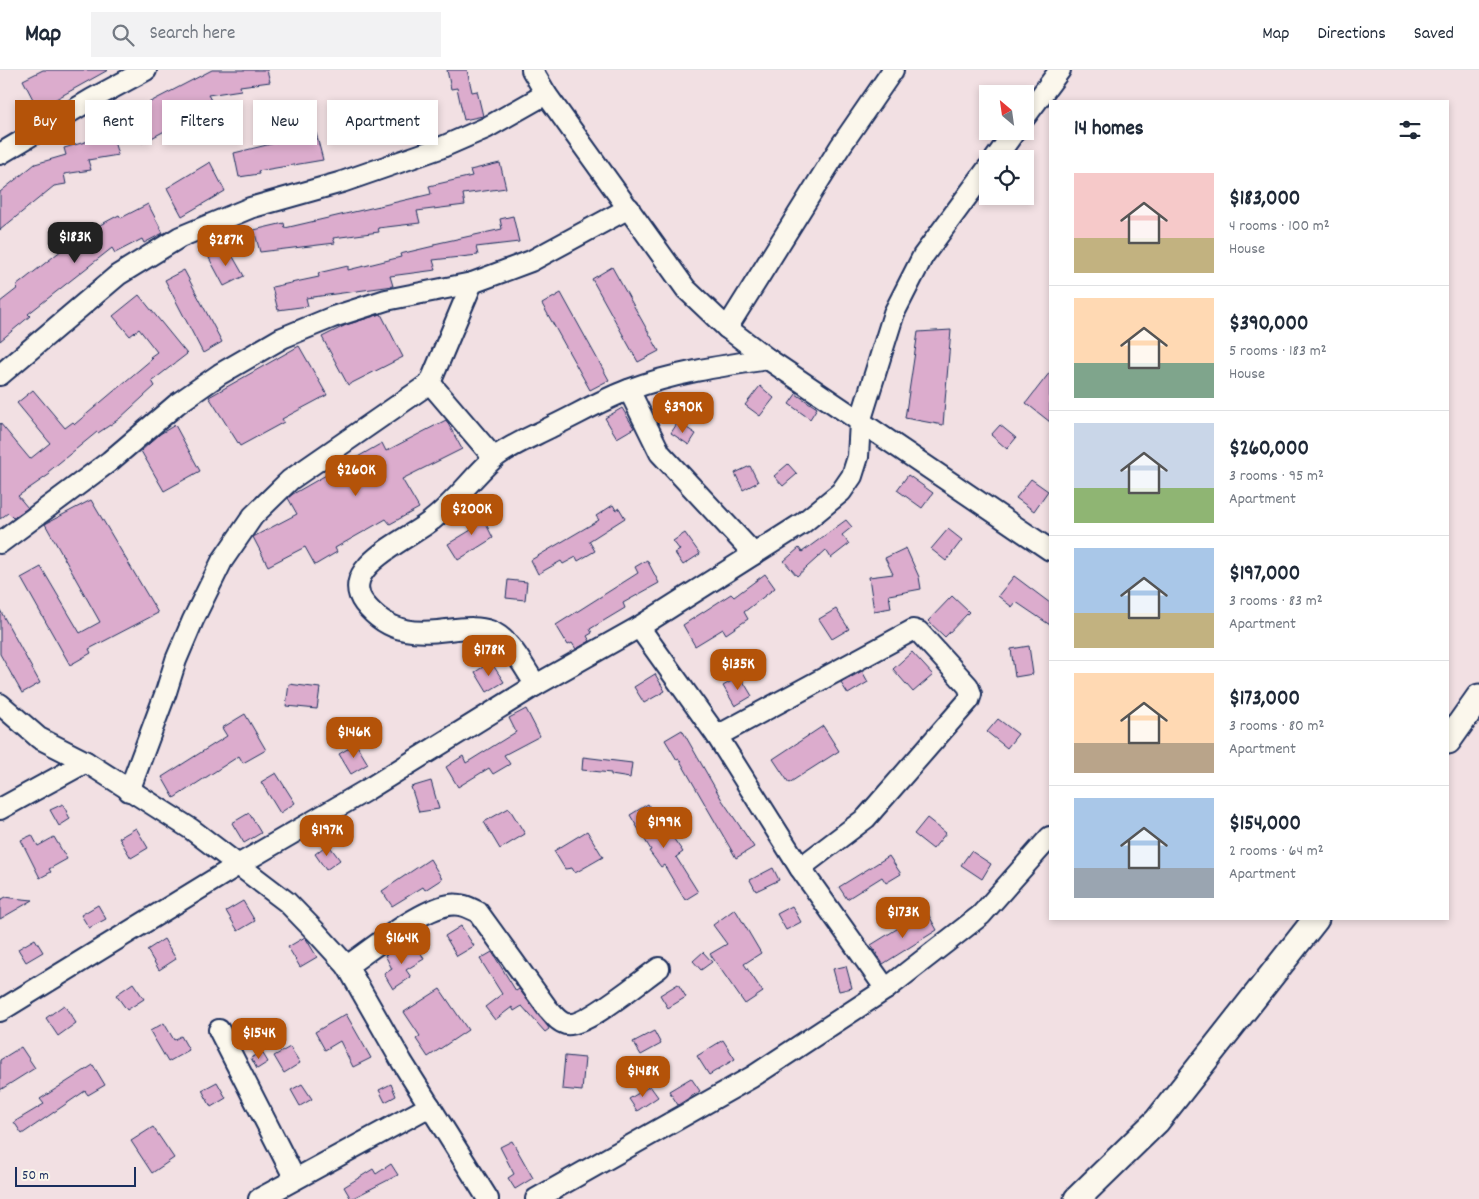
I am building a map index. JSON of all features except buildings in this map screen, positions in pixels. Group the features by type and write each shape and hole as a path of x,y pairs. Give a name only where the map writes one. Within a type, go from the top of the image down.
{"main road":[{"path":"1449,740 1479,697"},
{"path":"1077,1199 1157,1122 1315,920"}],"street":[{"path":"0,154 92,99 146,70"},
{"path":"532,70 546,94 686,289 727,328 768,359 1049,549"},
{"path":"727,328 840,146 893,70"},
{"path":"1034,105 1060,70"},
{"path":"0,374 118,275 180,237 250,208 342,182 440,148 486,128 546,94"},
{"path":"0,1011 238,865 365,791 536,685 639,627 803,523 841,492 852,476 858,457 860,422 894,313 923,256 979,180"},
{"path":"0,543 110,461 177,404 220,374 282,338 333,317 386,300 472,283 531,261 629,208"},
{"path":"129,791 193,620 222,561 253,516 290,480 430,383 472,283"},
{"path":"536,685 507,644 491,631 471,628 413,633 396,629 382,620 363,602 358,589 359,577 369,563 432,520 494,458 524,440 629,390 696,370 768,359"},
{"path":"430,383 494,458"},
{"path":"629,390 660,453 754,554"},
{"path":"639,627 717,736 800,868 886,989"},
{"path":"717,736 913,630 919,632 968,686 971,694 969,700 866,818 800,868"},
{"path":"0,704 39,738 86,762 129,791 192,829 286,902 347,966 488,1199"},
{"path":"0,809 86,762"},
{"path":"536,1199 752,1077 886,989 981,914 1049,838"},
{"path":"347,966 425,914 450,905 464,904 478,912 548,1009 560,1021 566,1024 575,1024 590,1018 659,968"},
{"path":"219,1030 295,1179"},
{"path":"259,1199 430,1106"}]}
